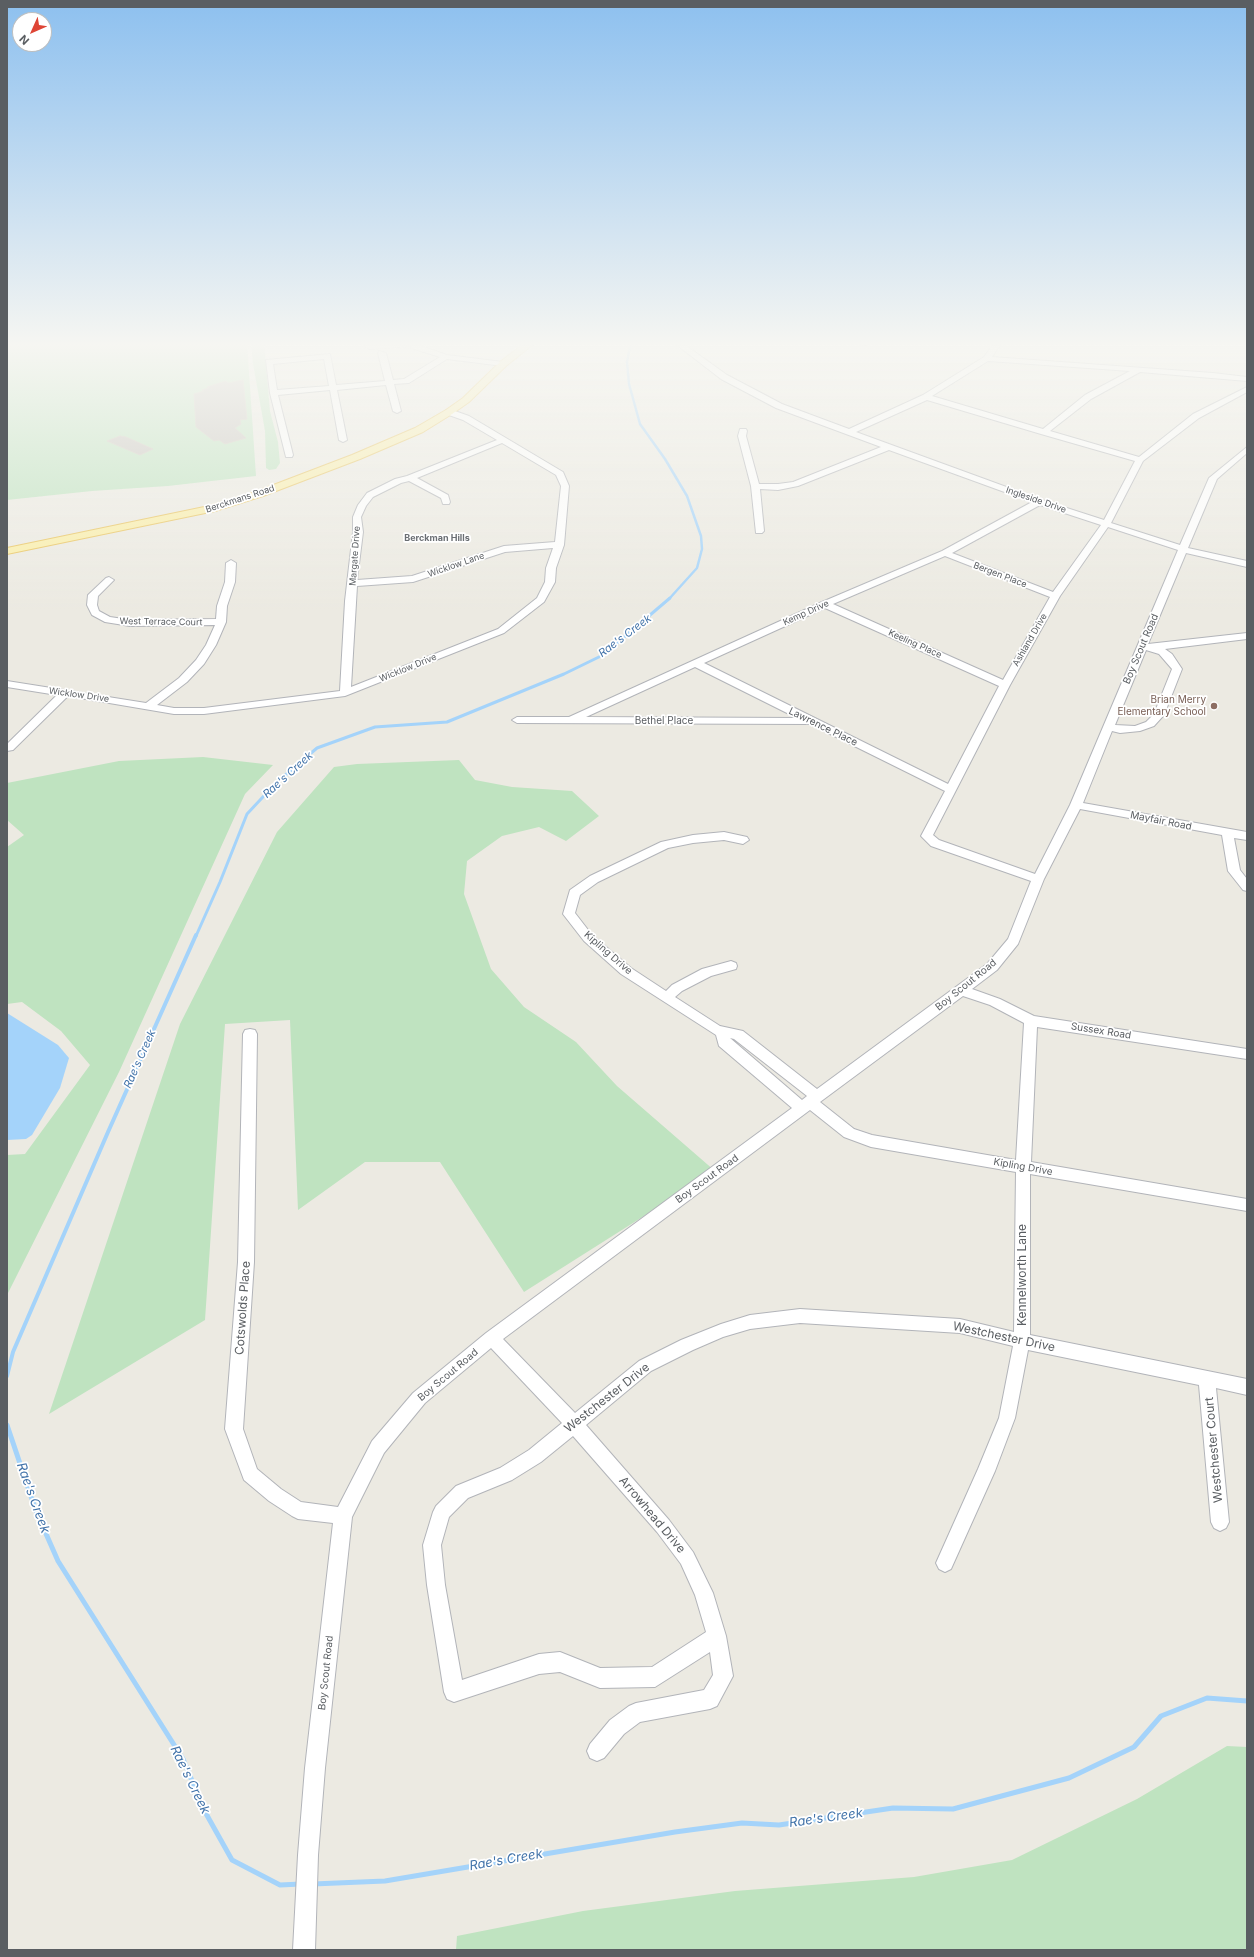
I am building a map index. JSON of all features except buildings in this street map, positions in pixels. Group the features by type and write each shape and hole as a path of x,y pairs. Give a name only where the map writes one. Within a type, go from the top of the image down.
{"main road":[{"name":"Berckmans Road","path":"7,551 177,516 239,501 389,444 411,433"}],"street":[{"path":"284,433 289,455"},
{"path":"342,433 343,440"},
{"name":"Wicklow Drive","path":"7,684 174,711 204,711 345,693 501,631 541,600 550,582 551,568 559,545 565,486 560,474 491,433"},
{"path":"742,433 755,486 760,531"},
{"name":"Ingleside Drive","path":"853,433 1039,502 1183,549 1247,564"},
{"path":"1049,433 1140,460"},
{"name":"Ashland Drive","path":"1038,879 935,843 927,836 1005,685 1055,596 1106,524 1140,460 1171,433"},
{"name":"Margate Drive","path":"345,693 350,601 358,532 356,518 362,505 370,495 398,481 410,478 502,440"},
{"path":"755,486 778,487 795,484 888,447"},
{"name":"Boy Scout Road","path":"304,1944 308,1855 315,1768 343,1516 378,1447 419,1398 492,1338 992,967 1014,941 1038,879 1076,805 1108,727 1146,647 1183,549 1213,478 1247,449"},
{"path":"410,478 445,497 446,502"},
{"name":"Kemp Drive","path":"570,720 825,604 945,553 1039,502"},
{"name":"Wicklow Lane","path":"353,583 412,580 504,549 528,546 559,545"},
{"name":"Bergen Place","path":"945,553 1055,596"},
{"path":"147,707 184,680 200,662 211,645 220,622 222,606 230,582 231,563"},
{"name":"West Terrace Court","path":"109,580 93,595 92,605 95,613 108,620 130,623 220,622"},
{"name":"Keeling Place","path":"825,604 1005,685"},
{"path":"1146,647 1247,636"},
{"path":"1108,727 1120,730 1136,729 1150,724 1159,715 1177,669 1168,656 1146,647"},
{"name":"Lawrence Place","path":"695,663 952,790"},
{"path":"7,748 9,748 65,693"},
{"name":"Bethel Place","path":"517,720 810,721"},
{"name":"Mayfair Road","path":"1076,805 1228,834 1247,836"},
{"path":"1228,834 1234,871 1247,887"},
{"name":"Kipling Drive","path":"743,840 724,836 693,838 665,845 594,879 574,892 569,914 588,938 626,971 716,1030 738,1035 810,1103"},
{"path":"667,997 678,988 707,972 731,966"},
{"name":"Sussex Road","path":"961,990 995,1002 1031,1021 1247,1054"},
{"name":"Kennelworth Lane","path":"945,1563 986,1471 1007,1418 1022,1341 1023,1166 1031,1021"},
{"name":"Kipling Drive","path":"722,1031 724,1042 810,1103 849,1133 871,1141 1247,1205"},
{"name":"Cotswolds Place","path":"250,1034 246,1262 234,1429 250,1474 275,1495 298,1510 343,1516"},
{"name":"Westchester Drive","path":"717,1636 655,1677 600,1678 560,1662 538,1664 454,1692 436,1585 432,1545 442,1512 462,1492 506,1474 535,1456 573,1423 645,1366 687,1344 750,1322 800,1316 960,1326 1022,1341 1247,1387"},
{"name":"Arrowhead Drive","path":"492,1338 573,1423 663,1526 687,1558 704,1592 717,1636 723,1676 710,1699 680,1706 636,1713 617,1727 597,1750"},
{"name":"Westchester Court","path":"1207,1379 1220,1522"}],"green space":[{"path":"7,433 253,433 256,476 168,486 92,491 7,500"},
{"path":"265,433 276,433 280,463 276,469 269,470 266,468"},
{"path":"203,757 273,765 245,794 119,1072 7,1295 7,1155 25,1154 90,1065 61,1031 22,1002 7,1004 7,847 24,835 7,820 7,783 119,761"},
{"path":"459,760 475,780 512,787 572,791 599,816 566,841 539,827 502,836 467,861 464,894 491,969 524,1007 576,1042 617,1086 715,1171 524,1292 440,1162 365,1162 298,1210 290,1020 225,1024 205,1320 49,1414 180,1024 277,832 334,767 357,764"},
{"path":"1227,1746 1247,1747 1247,1950 456,1950 457,1936 583,1911 735,1891 914,1877 1012,1860 1137,1799"}],"water":[{"path":"7,1013 58,1045 69,1058 60,1088 32,1135 26,1139 7,1140"}],"waterway":[{"name":"Rae's Creek","path":"647,433 665,459 687,496 701,536 702,549 697,568 670,598"},
{"name":"Rae's Creek","path":"196,936 220,882 247,814 275,784 317,748 375,727 447,722 564,674 603,655 670,598"},
{"name":"Rae's Creek","path":"7,1376 13,1352 108,1132 196,935"},
{"name":"Rae's Creek","path":"7,1425 36,1511 58,1561 183,1759 204,1810 232,1860 280,1885 301,1884"},
{"name":"Rae's Creek","path":"313,1884 385,1881 675,1832 742,1823 779,1825 893,1808 953,1809 1069,1778 1134,1747 1161,1716 1207,1698 1247,1701"}],"place":[{"name":"Brian Merry Elementary School","path":"1214,706"}],"district":[{"name":"Berckman Hills","path":"437,538"}]}
